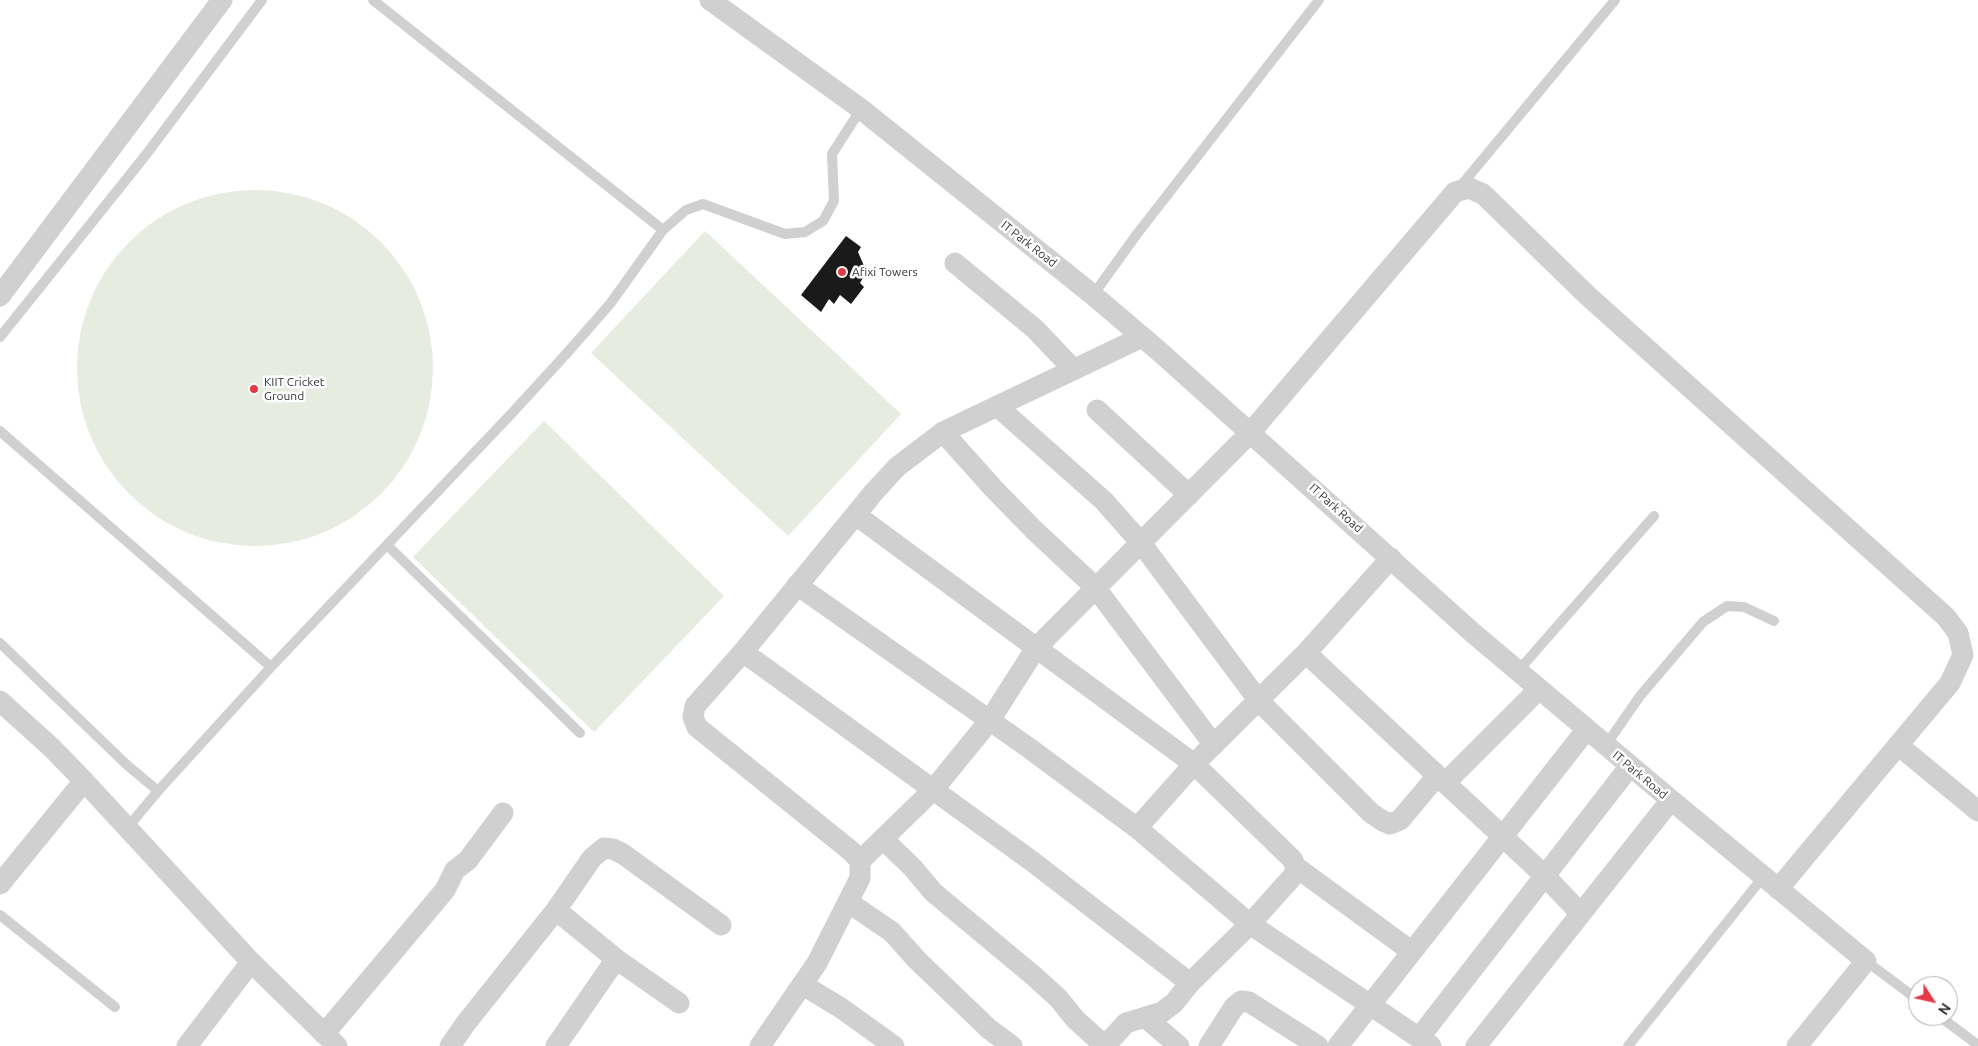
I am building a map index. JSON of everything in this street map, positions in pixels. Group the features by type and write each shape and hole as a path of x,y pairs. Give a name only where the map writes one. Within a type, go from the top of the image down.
{"street":[{"path":"0,296 222,0"},
{"name":"IT Park Road","path":"710,0 861,109 1093,295 1391,558 1473,633 1770,883 1866,961"},
{"path":"860,861 933,790 990,720 1036,648 1250,433 1455,192 1469,188 1483,194 1588,296 1946,617 1958,633 1964,655 1950,683 1898,745 1770,883"},
{"path":"955,263 1034,328 1074,370"},
{"path":"760,1046 817,963 860,878 860,861 851,851 698,726 694,717 695,706 743,652 874,492 897,467 943,432 1142,337"},
{"path":"997,406 1104,501 1141,543 1258,701 1383,822 1390,824 1400,820 1539,689"},
{"path":"1097,410 1189,495"},
{"path":"943,432 1034,530 1095,587 1214,745"},
{"path":"856,515 1194,764 1292,859 1296,867 1411,951"},
{"path":"1137,828 1194,764 1306,653 1391,558"},
{"path":"797,585 990,720 1137,828 1250,924 1425,1042 1545,876 1630,766"},
{"path":"743,652 1033,862 1190,983"},
{"path":"1306,653 1545,876 1580,914"},
{"path":"0,701 84,780 251,962 330,1040 445,890 455,870 468,860 503,812"},
{"path":"1338,1046 1587,729"},
{"path":"1898,745 1978,811"},
{"path":"0,884 84,780"},
{"path":"1476,1046 1671,800"},
{"path":"883,839 913,868 932,892 1060,999 1075,1019 1105,1046 1126,1023 1162,1012 1174,1003 1190,983 1250,924 1294,875 1296,867"},
{"path":"450,1046 466,1023 556,910 592,858 604,848 613,849 623,854 721,925"},
{"path":"848,902 892,932 989,1029 1012,1046"},
{"path":"556,910 616,959 679,1003"},
{"path":"556,1046 616,959"},
{"path":"1797,1046 1866,961"},
{"path":"187,1046 251,962"},
{"path":"803,985 841,1008 894,1046"},
{"path":"1215,1044 1234,1007 1241,1001 1249,1002 1318,1046"},
{"path":"1146,1018 1178,1046"}],"lane":[{"path":"0,337 145,156 262,0"},
{"path":"373,0 663,230"},
{"path":"1093,295 1136,234 1319,0"},
{"path":"1455,192 1615,0"},
{"path":"128,827 270,667 513,412 610,304 663,230 686,210 703,204 785,234 805,232 823,221 834,201 832,154 861,109"},
{"path":"0,431 270,667"},
{"path":"1518,671 1654,516"},
{"path":"387,545 580,733"},
{"path":"1606,746 1640,696 1702,622 1727,606 1744,607 1774,621"},
{"path":"0,643 127,765 158,791"},
{"path":"1628,1046 1770,883"},
{"path":"0,915 116,1007"},
{"path":"1866,961 1908,992"},
{"path":"1952,1026 1978,1045"}],"shaded area":[{"name":"KIIT Cricket Ground","path":"255,190 290,194 323,204 354,220 381,242 403,269 419,300 429,333 433,368 429,403 419,436 403,467 381,494 354,516 323,532 290,542 255,546 220,542 187,532 156,516 129,494 107,467 91,436 81,403 77,368 81,333 91,300 107,269 129,242 156,220 187,204 220,194"},
{"path":"705,231 901,414 788,536 591,353"},
{"path":"544,421 724,596 594,732 413,557"}],"building":[{"name":"Afixi Towers","path":"846,236 861,247 858,252 865,268 864,276 860,283 864,287 851,304 840,295 834,304 829,299 821,312 801,295"}],"place":[{"name":"Afixi Towers","path":"842,272"},
{"name":"KIIT Cricket Ground","path":"254,389"}]}
